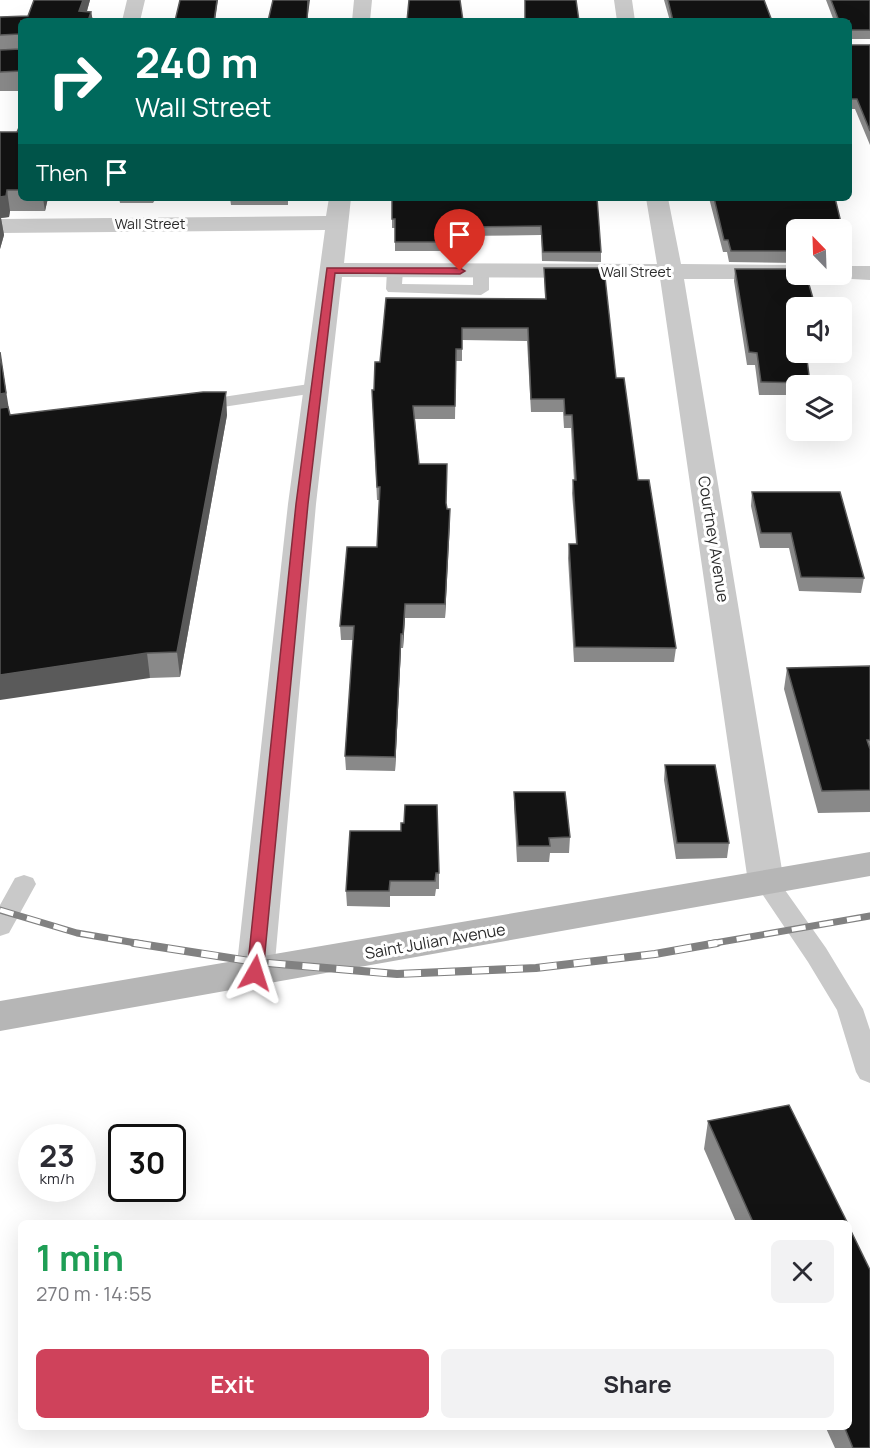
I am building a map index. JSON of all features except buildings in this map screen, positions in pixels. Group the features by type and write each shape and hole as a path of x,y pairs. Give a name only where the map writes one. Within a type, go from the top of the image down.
{"street":[{"path":"132,18 136,0"},
{"path":"361,18 363,0"},
{"path":"622,0 625,18"},
{"name":"Courtney Avenue","path":"658,201 733,658 766,882"},
{"path":"255,973 302,504 338,211"},
{"name":"Wall Street","path":"0,226 75,215 338,211"},
{"name":"Wall Street","path":"331,270 786,272"},
{"path":"852,273 870,273"},
{"name":"Saint Julian Avenue","path":"0,1016 870,864"}],"lane":[{"path":"178,408 316,387"},
{"path":"766,882 817,955 850,1009 870,1072"},
{"path":"0,927 24,884"}],"railway":[{"path":"0,910 77,933 142,944"},
{"path":"709,944 870,916"},
{"path":"134,943 256,962 397,974 536,968 655,954 717,943"}],"route":[{"path":"255,973 302,504 331,270 460,271"}]}
